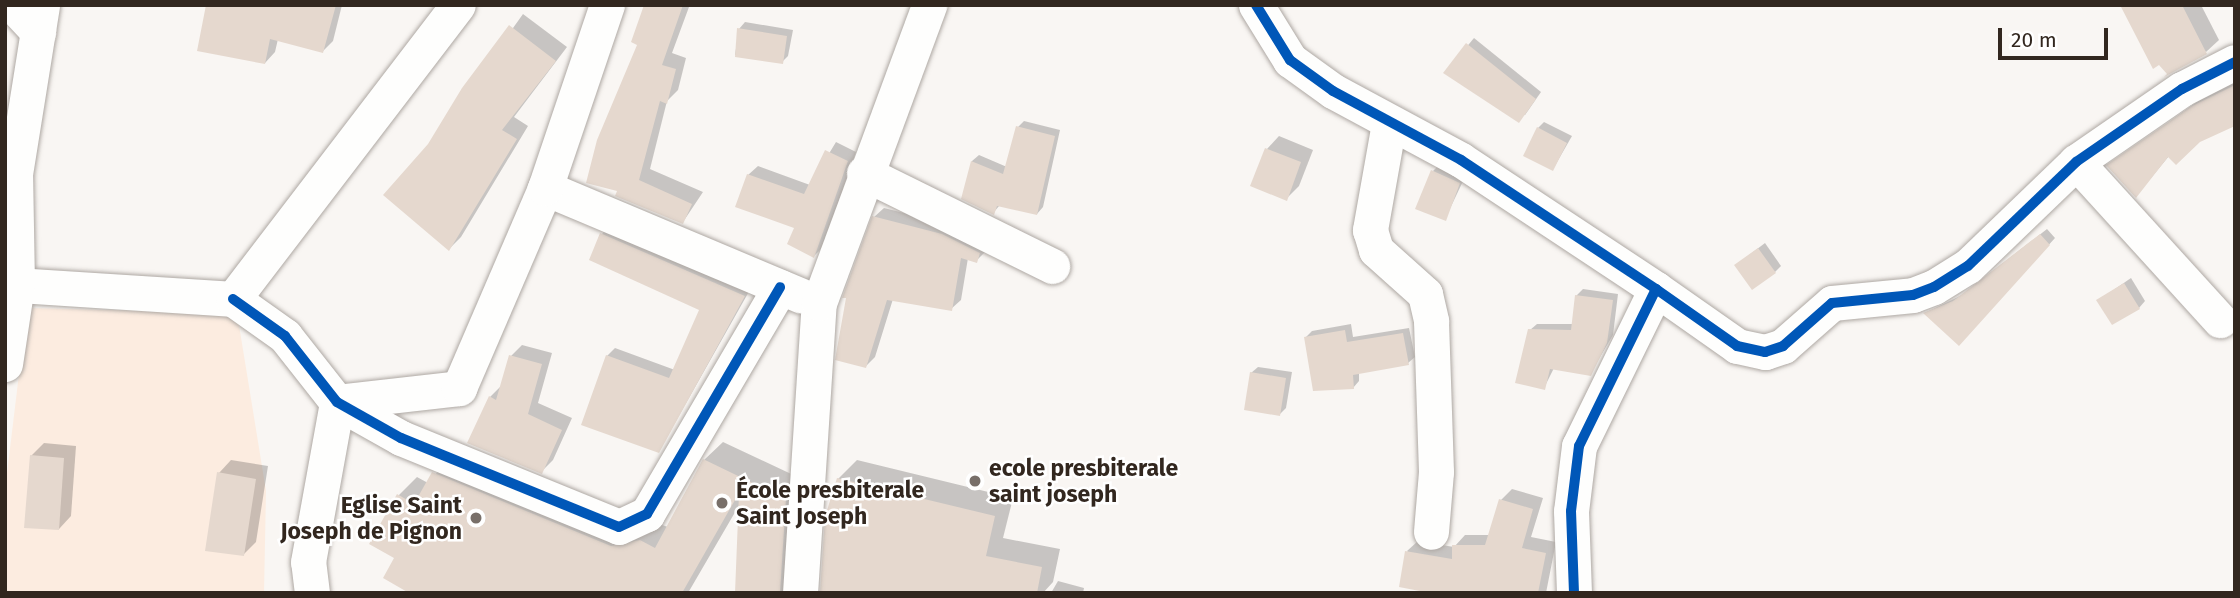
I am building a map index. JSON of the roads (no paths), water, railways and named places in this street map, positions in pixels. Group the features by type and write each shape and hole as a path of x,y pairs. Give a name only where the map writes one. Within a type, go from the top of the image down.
{"street":[{"path":"5,364 17,285 10,174 40,19 13,5"},
{"path":"233,299 458,5"},
{"path":"337,402 459,387 545,188 607,5"},
{"path":"800,593 819,303 864,173 929,5"},
{"path":"1256,5 1290,60 1333,91 1461,160 1737,346 1765,352 1783,346 1832,303 1913,295 1950,279 2076,162 2182,89 2235,62"},
{"path":"1390,123 1370,230 1376,250 1424,294 1432,321 1436,472 1431,532"},
{"path":"2076,162 2220,320"},
{"path":"864,173 1052,266"},
{"path":"545,188 819,303"},
{"path":"17,285 233,299 285,336 337,402 401,438 620,527 647,514 780,287"},
{"path":"1574,593 1571,511 1579,446 1656,289"},
{"path":"312,593 308,562 337,402"}],"place":[{"name":"ecole presbiterale saint joseph","path":"975,481"},
{"name":"École presbiterale Saint Joseph","path":"722,503"},
{"name":"Eglise Saint Joseph de Pignon","path":"476,518"}]}
